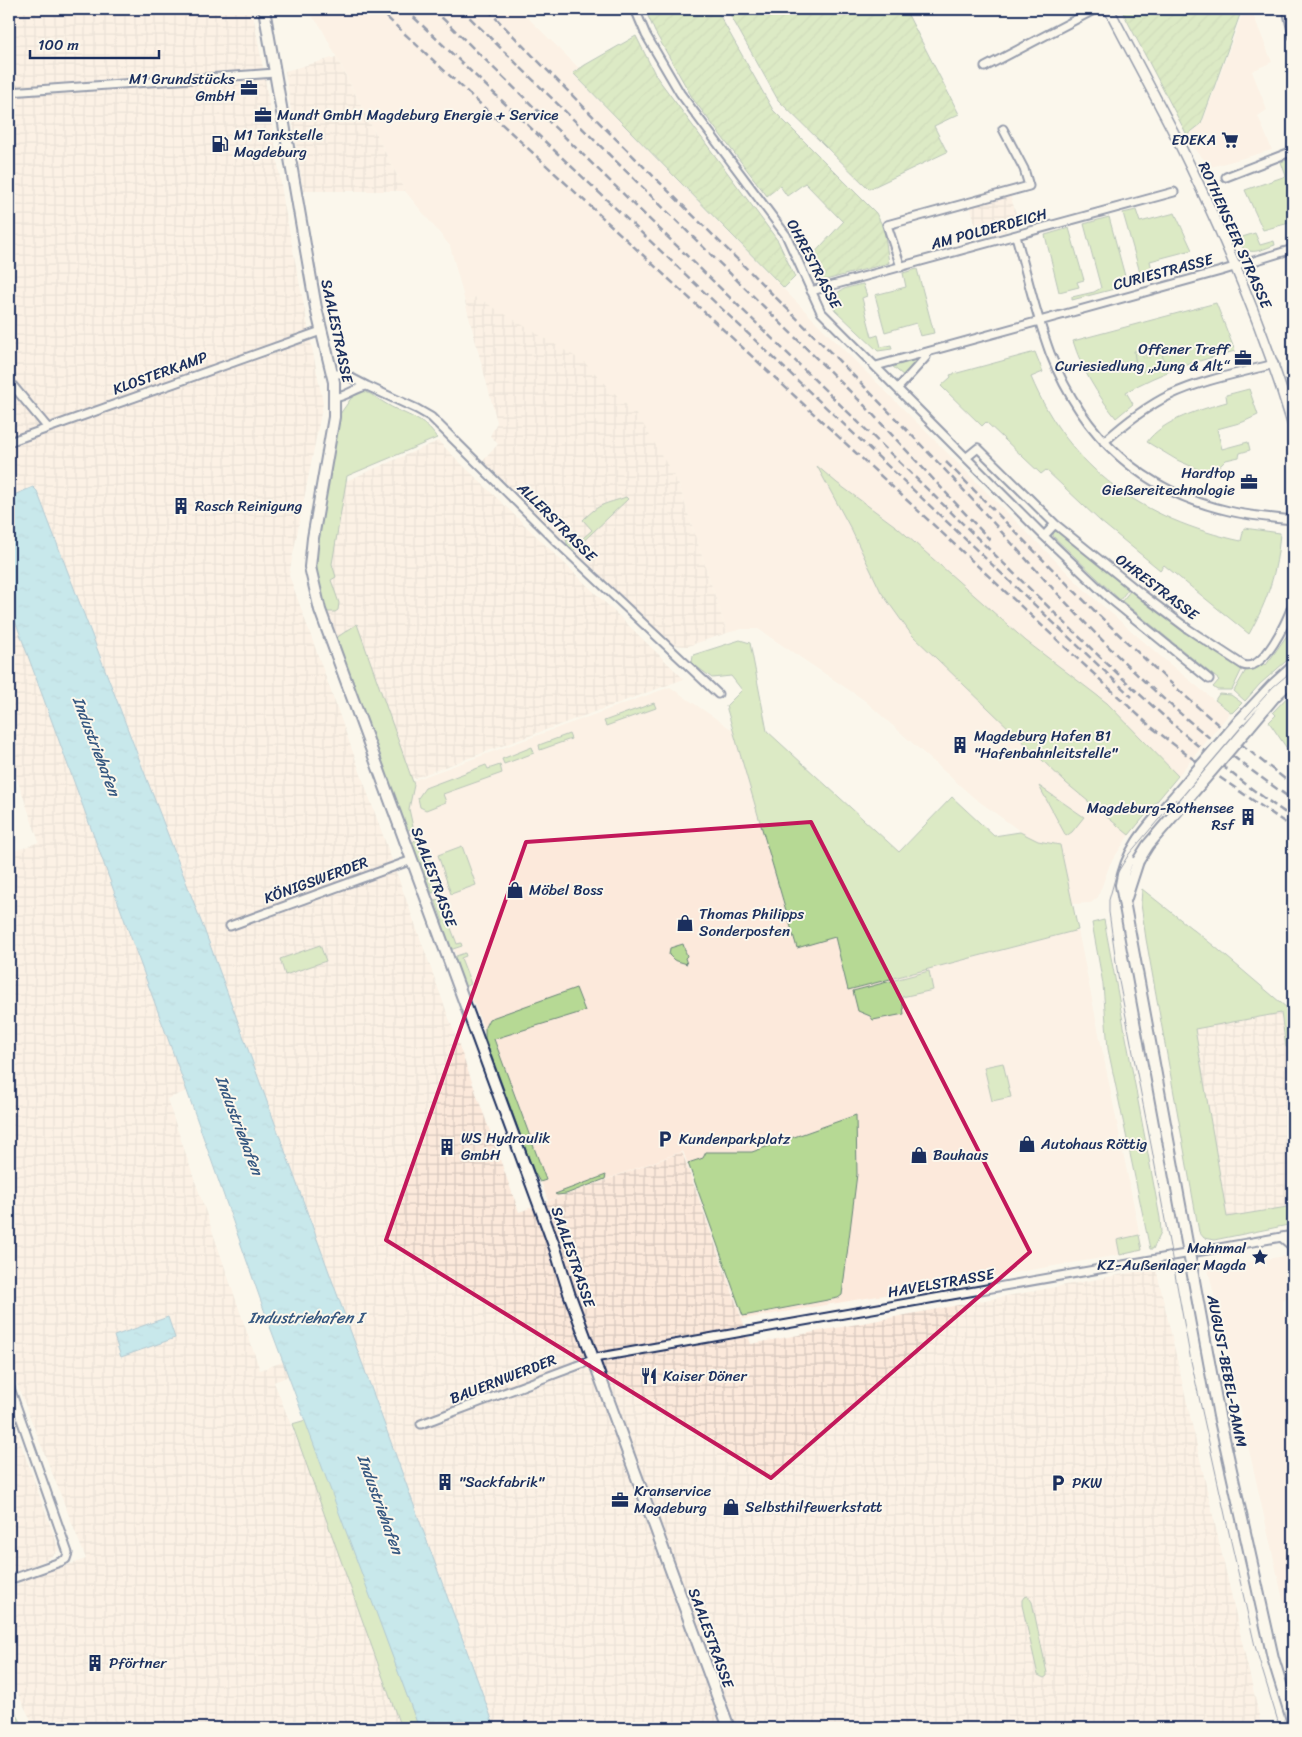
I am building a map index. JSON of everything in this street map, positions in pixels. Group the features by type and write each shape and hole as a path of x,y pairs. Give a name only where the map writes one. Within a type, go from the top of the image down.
{"main road":[{"name":"SAALESTRASSE","path":"264,9 320,331 333,375 334,418 313,538 310,567 320,610 555,1248 569,1293 729,1728"},
{"path":"1244,724 1272,686 1293,667"},
{"path":"1244,724 1293,679"},
{"name":"AUGUST-BEBEL-DAMM","path":"1244,724 1140,838 1134,858 1121,885 1219,1416 1274,1658 1293,1723"}],"street":[{"name":"OHRESTRASSE","path":"635,9 646,35 680,93 786,235 821,312 1044,536 1108,597 1209,680"},
{"path":"985,67 1096,9"},
{"name":"ROTHENSEER STRASSE","path":"1109,9 1176,137 1236,266 1274,364 1293,426"},
{"path":"1287,9 1293,36"},
{"path":"9,92 275,73"},
{"path":"901,267 887,225 1029,186 1024,169 1003,128"},
{"path":"1226,177 1293,151"},
{"name":"AM POLDERDEICH","path":"811,291 1174,192"},
{"path":"1016,236 1050,353 1066,389 1082,414 1104,442 1136,471 1180,494 1228,511 1259,517 1293,520"},
{"name":"CURIESTRASSE","path":"876,366 1293,249"},
{"name":"KLOSTERKAMP","path":"9,442 320,331"},
{"path":"898,388 926,357 927,352"},
{"path":"1104,442 1138,413 1176,392 1274,364"},
{"name":"ALLERSTRASSE","path":"333,375 342,373 431,417 551,536 718,694"},
{"path":"9,381 48,428"},
{"path":"334,398 341,398 354,390 366,386"},
{"name":"OHRESTRASSE","path":"966,457 978,448 1055,524 1142,595 1188,629 1246,667 1256,664 1267,652 1283,627 1293,604"},
{"path":"1044,536 1055,524"},
{"name":"KÖNIGSWERDER","path":"230,926 412,860"},
{"name":"HAVELSTRASSE","path":"594,1359 1293,1235"},
{"path":"1281,1237 1293,1247"},
{"name":"BAUERNWERDER","path":"421,1424 594,1359"},
{"path":"9,1385 68,1549 67,1557 62,1561 9,1580"}],"highlighted area":[{"path":"811,822 1030,1252 771,1478 386,1240 526,842"}],"shaded area":[{"path":"9,9 252,9 265,78 284,204 323,403 289,575 519,1212 682,1152 751,1344 1156,1268 1262,1728 495,1728 210,945 37,491 33,487 9,497"},
{"path":"306,9 519,9 579,68 572,73 814,320 1088,593 1166,661 1230,713 1129,835 1110,864 1098,897 1091,903 1072,904 1060,845 1028,837 973,797 864,700 758,629 742,629 727,633 678,483 476,297 465,302 450,246 405,191 321,27"},
{"path":"1244,9 1251,9 1272,62 1252,71 1267,110 1258,116 1272,150 1211,167 1194,149 1187,135 1202,124"},
{"path":"336,57 405,191 303,191 285,71"},
{"path":"1010,195 1019,222 1007,225 1006,231 979,238 970,205"},
{"path":"476,297 584,362 640,419 678,483 727,633 688,646 672,645 483,461 498,444 490,436 497,422 465,302"},
{"path":"438,441 684,679 393,786 327,610 330,488"},
{"path":"9,604 187,1091 167,1099 260,1370 294,1358 299,1372 274,1382 315,1486 401,1728 35,1728 9,1676 9,1591 23,1580 86,1559 9,1364 9,853 39,842 9,756"},
{"path":"670,687 734,731 797,947 835,937 848,990 1078,930 1143,1251 743,1319 683,1151 548,1201 393,788"},
{"path":"1281,1013 1293,1092 1293,1206 1227,1218 1195,1029"},
{"path":"1284,1256 1293,1262 1293,1290 1283,1301 1283,1312 1293,1336 1293,1644 1208,1269"},
{"path":"9,1411 59,1549 46,1560 9,1575"}],"green space":[{"path":"645,9 716,9 773,110 876,213 884,229 889,263 818,282 810,258 843,222 805,183 787,196 780,186 767,196 693,99 655,32"},
{"path":"727,9 905,9 959,114 934,126 947,152 869,189 778,100"},
{"path":"1121,9 1242,9 1201,124 1187,135"},
{"path":"636,36 656,76 778,241 795,277 784,288 573,73"},
{"path":"1293,158 1293,222 1263,230 1245,190 1286,176 1281,162"},
{"path":"1136,210 1140,222 1175,213 1192,250 1150,261 1153,274 1141,276 1123,213"},
{"path":"1109,217 1126,280 1139,277 1141,282 1072,300 1072,297 1094,292 1101,288 1084,224"},
{"path":"1069,228 1084,280 1077,282 1079,287 1059,292 1045,235"},
{"path":"1255,233 1260,245 1274,241 1275,245 1258,251 1249,251 1244,249 1236,239"},
{"path":"917,269 934,333 920,336 916,323 885,332 875,295 906,287 903,273"},
{"path":"863,284 867,296 862,298 872,337 878,335 881,347 891,345 892,349 878,351 835,310 833,298 836,294"},
{"path":"1216,303 1235,351 1179,368 1126,392 1133,404 1116,418 1091,381 1073,341"},
{"path":"1161,347 1164,364 1137,373 1134,351"},
{"path":"1035,352 1043,372 1031,377 1047,410 1067,439 1089,464 1114,486 1142,504 1173,520 1206,532 1241,541 1244,528 1280,533 1274,573 1266,597 1249,634 1164,565 1160,570 1100,521 1046,470 1041,474 986,422 982,426 941,386 951,377 950,375"},
{"path":"916,360 917,362 904,376 892,366"},
{"path":"1249,389 1258,415 1243,422 1217,429 1222,449 1248,442 1250,450 1240,453 1239,457 1226,460 1211,475 1177,460 1147,442 1162,427 1183,416 1227,402 1226,395"},
{"path":"363,391 415,418 427,426 437,438 347,476 332,564 336,577 331,580 339,603 338,610 326,612 317,577 317,543 340,414 352,397"},
{"path":"817,466 898,528 1026,641 1107,703 1178,776 1129,835 1066,783 911,634 881,592 851,529"},
{"path":"626,497 628,499 573,551 570,548 566,538 574,531 582,539 592,530 583,520 589,514 603,505"},
{"path":"1056,529 1129,588 1120,600 1053,536 1053,531"},
{"path":"1131,590 1186,631 1242,669 1232,690 1217,690 1213,687 1219,680 1122,601"},
{"path":"1293,621 1293,655 1260,684 1245,701 1234,691 1246,670 1254,670 1263,663 1266,665 1288,634"},
{"path":"357,624 414,785 409,809 413,827 409,830 406,830 336,638"},
{"path":"740,640 750,643 767,731 899,852 952,797 994,836 1020,832 1038,841 1060,845 1078,930 848,990 835,937 797,948 726,706 742,690 731,676 712,678 692,663 693,655"},
{"path":"1293,691 1293,755 1269,722 1276,715 1273,712"},
{"path":"1219,694 1231,695 1242,703 1232,713 1215,700"},
{"path":"654,703 656,708 606,726 604,721"},
{"path":"569,734 571,739 540,750 539,745"},
{"path":"532,747 534,753 504,764 502,759"},
{"path":"486,765 488,769 500,765 502,773 443,794 446,802 426,810 420,807 418,798 425,788"},
{"path":"1039,786 1084,817 1072,832 1066,836"},
{"path":"415,840 424,849 442,891 432,893 425,875 423,876 411,845"},
{"path":"462,846 476,885 451,894 438,855"},
{"path":"1142,889 1214,946 1287,1008 1293,1024 1293,1046 1286,1047 1281,1013 1195,1029 1227,1217 1293,1206 1293,1224 1214,1240 1204,1238 1199,1232 1146,939 1141,904"},
{"path":"440,899 457,944 461,943 462,946 450,948 441,925 443,922 435,900"},
{"path":"1104,920 1160,1218 1161,1232 1153,1249 1150,1249 1108,1049 1103,984 1092,923"},
{"path":"683,944 687,956 685,958 687,964 674,960 669,955 670,948"},
{"path":"320,945 326,961 285,975 280,959"},
{"path":"465,953 466,956 461,958 471,984 464,987 454,959 456,956"},
{"path":"929,971 933,990 902,997 904,1014 873,1020 870,1016 858,1011 853,991"},
{"path":"576,988 585,1011 494,1039 546,1180 540,1182 534,1172 485,1038 485,1027 489,1019"},
{"path":"1003,1063 1011,1097 992,1101 984,1067"},
{"path":"856,1115 857,1174 842,1295 838,1298 743,1316 688,1163 703,1158 706,1152 752,1152"},
{"path":"606,1175 605,1179 566,1194 555,1194"},
{"path":"1139,1235 1142,1250 1120,1255 1117,1240"},
{"path":"306,1420 419,1728 401,1728 292,1424"},
{"path":"1028,1596 1032,1602 1047,1673 1047,1676 1044,1678 1038,1675 1022,1605 1024,1597"},
{"path":"9,1699 24,1728 9,1728"}],"water":[{"name":"Industriehafen I","path":"33,487 37,491 210,945 495,1728 419,1728 269,1324 187,1091 9,604 9,497"},
{"path":"168,1317 175,1338 121,1357 114,1336"}],"tram line":[{"path":"1280,1728 1255,1646 1191,1361 1118,976 1109,900 1116,875 1129,854 1273,687 1293,670"}],"railway":[{"path":"378,9 1150,726 1186,754 1293,828"},
{"path":"405,9 1132,697"},
{"path":"433,9 1123,679 1217,762 1293,818"},
{"path":"461,9 865,406 990,540"},
{"path":"487,9 870,392 947,472 1083,620 1128,665 1196,726 1293,800"},
{"path":"946,462 1157,671 1201,710 1293,785"}],"place":[{"name":"M1 Grundstücks GmbH","path":"249,88"},
{"name":"Mundt GmbH Magdeburg Energie + Service","path":"263,115"},
{"name":"EDEKA","path":"1230,140"},
{"name":"M1 Tankstelle Magdeburg","path":"220,144"},
{"name":"Offener Treff Curiesiedlung „Jung & Alt“","path":"1243,358"},
{"name":"Hardtop Gießereitechnologie","path":"1249,482"},
{"name":"Rasch Reinigung","path":"181,506"},
{"name":"Magdeburg Hafen B1 \"Hafenbahnleitstelle\"","path":"960,745"},
{"name":"Magdeburg-Rothensee Rsf","path":"1248,817"},
{"name":"Möbel Boss","path":"515,890"},
{"name":"Thomas Philipps Sonderposten","path":"685,923"},
{"name":"Kundenparkplatz","path":"665,1139"},
{"name":"Autohaus Röttig","path":"1027,1144"},
{"name":"WS Hydraulik GmbH","path":"447,1147"},
{"name":"Bauhaus","path":"919,1155"},
{"name":"Mahnmal KZ-Außenlager Magda","path":"1260,1257"},
{"name":"Kaiser Döner","path":"649,1376"},
{"name":"\"Sackfabrik\"","path":"445,1482"},
{"name":"PKW","path":"1058,1483"},
{"name":"Kranservice Magdeburg","path":"620,1500"},
{"name":"Selbsthilfewerkstatt","path":"731,1507"},
{"name":"Pförtner","path":"95,1663"}],"water label":[{"name":"Industriehafen","path":"97,746"},
{"name":"Industriehafen","path":"240,1125"},
{"name":"Industriehafen","path":"381,1504"}]}
